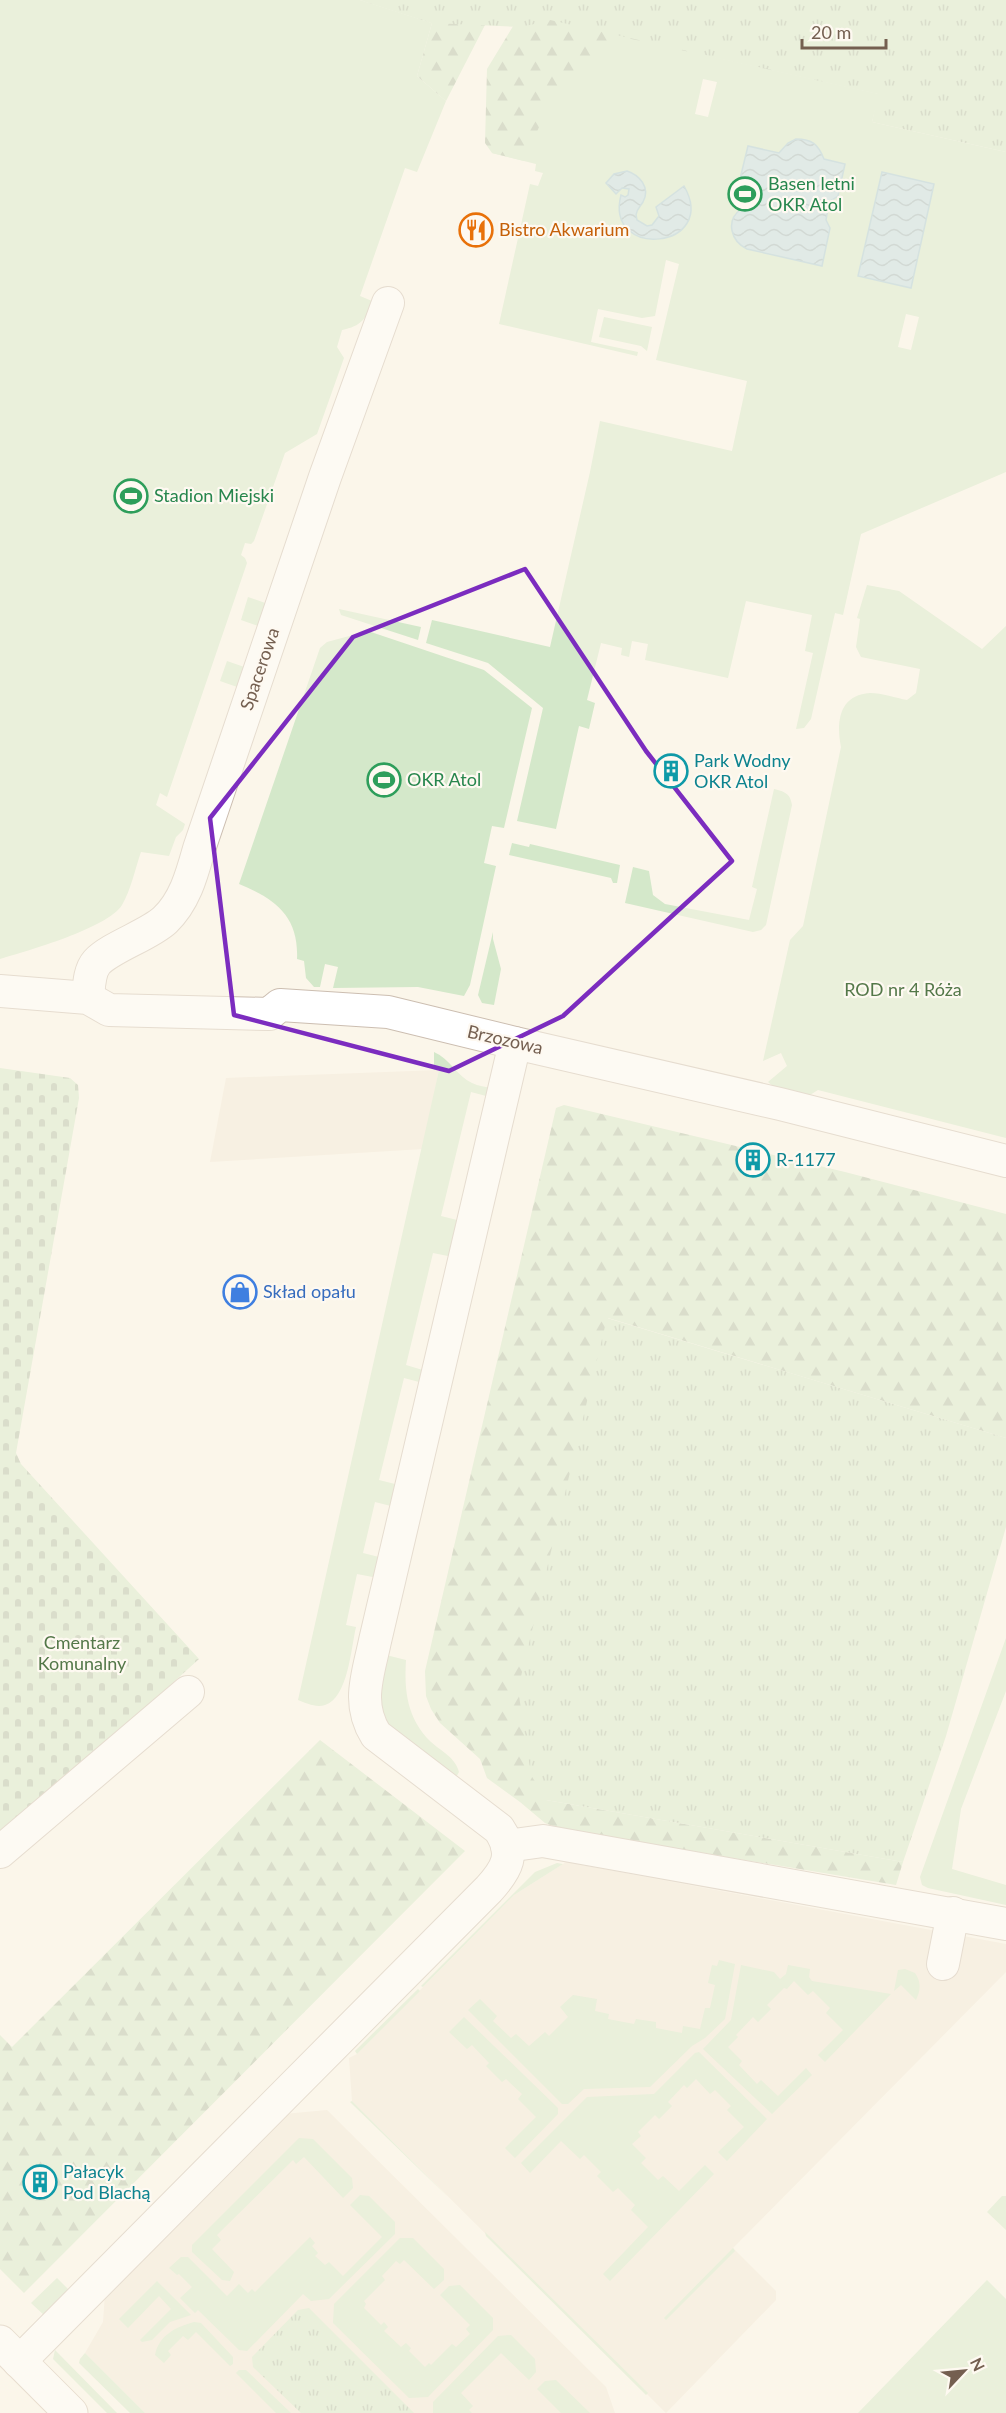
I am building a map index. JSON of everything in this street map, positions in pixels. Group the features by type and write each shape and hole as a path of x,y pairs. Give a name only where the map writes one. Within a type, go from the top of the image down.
{"main road":[{"path":"9,2352 71,2413"}],"street":[{"name":"Spacerowa","path":"88,998 91,974 98,961 164,921 180,901 192,876 203,837 325,477 388,303"},
{"name":"Brzozowa","path":"0,991 88,998 109,1010 269,1014 280,1005 388,1012 780,1104 1006,1161"},
{"path":"9,2352 489,1890 506,1868 507,1846 504,1837 493,1823 376,1735 364,1709 364,1699 375,1641 515,1043"},
{"path":"0,1852 188,1692"},
{"path":"507,1846 543,1841 1006,1924"},
{"path":"943,1964 953,1913"}],"highlighted area":[{"path":"525,569 646,751 732,861 563,1016 449,1071 234,1015 210,818 353,637"}],"shaded area":[{"path":"439,1070 423,1149 210,1162 226,1078"},
{"path":"566,1862 1006,1944 1006,1972 733,2248 776,2291 776,2300 666,2413 352,2101 349,2058 357,2054 514,1895"},
{"path":"327,2110 606,2387 615,2413 145,2413 85,2353 103,2322 105,2293 284,2114"}],"green space":[{"name":"Stadion Miejski","path":"0,0 360,0 432,23 417,76 446,101 417,172 405,168 360,296 372,301 368,313 359,324 342,330 337,347 344,358 317,434 285,453 254,541 251,544 245,543 241,555 247,563 167,797 160,793 156,805 185,824 183,830 176,837 169,856 141,852 125,899 114,914 66,938 0,959"},
{"path":"360,0 485,25 446,101 417,76 432,23"},
{"path":"360,0 1006,0 1006,152 872,122 878,94 550,20 522,27 432,23"},
{"path":"526,5 879,94 627,38 573,71 543,118 524,161 492,153 485,143 487,69"},
{"path":"550,20 879,94 872,122 1006,152 1006,472 861,534 843,615 835,613 811,719 804,728 796,729 813,653 805,651 812,615 746,601 728,678 645,660 648,644 632,641 629,657 621,655 622,648 601,643 587,700 595,703 589,729 579,726 556,829 517,821 543,708 488,663 426,643 432,620 550,647 600,421 732,451 747,381 656,360 679,264 666,260 655,316 642,318 598,309 591,342 638,352 637,356 499,324 530,184 538,186 543,173 535,171 536,164 492,153 522,27","holes":["703,79 717,82 708,117 695,114","906,314 919,317 911,350 898,347"]},
{"path":"604,317 652,327 647,351 641,346 599,337"},
{"name":"ROD nr 4 Róża","path":"867,585 899,591 982,649 1006,626 1006,1138 818,1090 805,1098 779,1091 768,1082 787,1066 781,1053 763,1061 790,940 803,926 841,747 839,728 842,711 846,704 860,695 875,693 907,700 916,693 920,669 861,657 856,647 860,619 857,618"},
{"path":"248,597 268,604 261,627 241,620"},
{"path":"339,609 421,627 418,640 341,615"},
{"path":"368,631 484,670 532,708 504,828 492,826 484,863 496,866 470,985 464,996 418,987 333,988 338,967 325,964 320,987 314,987 306,978 304,961 297,959 297,944 289,920 274,903 239,884 320,648 327,642"},
{"path":"227,661 247,668 240,688 220,681"},
{"path":"774,789 786,794 792,805 766,925 761,930 753,932 625,903 633,867 649,871 653,895 665,904 749,920 757,889 752,887"},
{"path":"512,843 529,847 530,844 620,865 617,883 613,883 611,878 509,855"},
{"path":"493,932 501,969 494,1005 482,1003 478,995"},
{"path":"434,1052 467,1080 492,1088 490,1097 471,1092 441,1216 461,1221 453,1257 433,1253 406,1365 426,1371 423,1383 404,1378 379,1480 399,1485 395,1507 375,1502 363,1553 383,1558 378,1578 357,1574 346,1625 356,1627 344,1683 333,1700 322,1706 315,1706 298,1700 439,1070 434,1070"},
{"name":"Cmentarz Komunalny","path":"0,1068 70,1078 78,1085 79,1098 16,1453 21,1464 199,1659 0,1840"},
{"path":"564,1105 845,1172 1006,1214 1006,1438 608,1318 546,1800 903,1862 896,1885 563,1830 545,1823 487,1778 480,1759 440,1723 431,1709 426,1696 425,1671 556,1108"},
{"path":"607,1318 1006,1438 1006,1527 946,1736 903,1862 546,1800 531,1775 518,1689"},
{"path":"1006,1638 1006,1691 961,1809 952,1869 1006,1885 1006,1905 928,1888 922,1885 920,1877"},
{"path":"386,1655 406,1660 407,1694 412,1714 423,1733 454,1762 459,1772 455,1779 387,1724 381,1698 381,1681"},
{"path":"320,1740 465,1851 24,2293 0,2269 0,2035 12,2047"},
{"path":"557,1863 563,1864 514,1895 423,1987 421,1986 535,1872"},
{"path":"719,1960 735,1964 725,2019 705,2038 692,2046 650,2087 584,2089 568,2104 562,2104 468,2010 480,1999 497,2016 493,2021 511,2038 516,2034 529,2046 545,2032 549,2036 568,2017 560,2007 573,1995 597,1999 595,2011 609,2014 608,2019 634,2024 636,2019 656,2022 656,2028 682,2033 683,2026 700,2029 705,2008 710,2008 715,1985 708,1983 712,1965 717,1966"},
{"path":"741,1965 774,1972 780,1979 786,1974 788,1965 810,1969 809,1977 812,1981 891,1994 825,2062 818,2055 843,2030 826,2013 830,2008 813,1991 808,1995 794,1981 767,2005 771,2009 758,2022 753,2017 728,2047 742,2061 739,2065 757,2084 761,2080 778,2096 806,2068 812,2075 772,2114 703,2049 731,2020"},
{"path":"905,1969 915,1973 918,1980 919,1989 916,2000 901,1985 894,1991 898,1970"},
{"path":"418,1989 420,1991 357,2054 355,2051"},
{"path":"464,2017 558,2108 558,2114 515,2158 505,2148 536,2117 518,2099 522,2094 506,2079 502,2082 486,2066 489,2063 472,2045 467,2049 449,2032"},
{"path":"699,2052 767,2119 727,2161 718,2152 744,2127 727,2110 731,2106 715,2090 710,2094 696,2079 687,2088 684,2085 668,2102 672,2106 659,2119 655,2115 638,2132 641,2136 632,2144 646,2158 641,2163 658,2180 663,2176 679,2191 705,2165 714,2174 610,2281 603,2274 648,2227 631,2210 635,2205 618,2188 613,2192 597,2176 601,2172 584,2155 580,2159 561,2141 530,2173 521,2163 587,2097 654,2094 695,2053"},
{"path":"352,2101 448,2197 350,2102"},
{"path":"299,2138 313,2139 352,2178 353,2188 343,2198 304,2157 296,2164 293,2160 217,2235 221,2240 212,2249 234,2272 230,2281 222,2280 192,2252 192,2245"},
{"path":"360,2195 369,2196 395,2222 395,2234 329,2299 311,2301 303,2294 247,2351 239,2350 198,2310 195,2313 180,2298 192,2287 169,2268 181,2257 188,2257 227,2296 239,2284 248,2293 252,2289 255,2292 310,2237 315,2243 312,2246 318,2253 315,2256 325,2265 329,2262 343,2276 382,2237 350,2205"},
{"path":"1002,2196 1006,2196 1006,2230 987,2212"},
{"path":"485,2232 648,2393 646,2395 486,2236"},
{"path":"400,2238 413,2238 444,2269 444,2280 434,2289 404,2260 400,2264 396,2261 382,2276 385,2280 364,2301 366,2304 364,2308 381,2325 384,2322 388,2327 384,2331 401,2347 406,2343 411,2348 409,2351 425,2367 429,2363 431,2365 452,2344 456,2347 470,2334 466,2329 470,2325 440,2295 449,2286 460,2285 493,2318 493,2330 428,2397 409,2398 333,2323 334,2304"},
{"path":"733,2248 735,2251 666,2320 664,2318"},
{"path":"57,2278 70,2291 45,2316 31,2303"},
{"path":"987,2280 1006,2299 1006,2413 858,2413"},
{"path":"157,2281 191,2315 170,2322 152,2340 142,2342 140,2340 171,2309 159,2296 128,2328 119,2319"},
{"path":"309,2308 414,2413 301,2413 253,2367 252,2357 298,2310"},
{"path":"194,2322 201,2323 233,2357 233,2364 230,2366 196,2332 188,2340 183,2336 168,2351 171,2355 164,2363 155,2355 164,2337 181,2326"},
{"path":"511,2335 535,2359 536,2372 529,2380 501,2353 461,2393 473,2406 469,2410 472,2413 433,2413 433,2402 498,2336"},
{"path":"55,2350 117,2413 107,2413 53,2359"},
{"path":"85,2353 145,2413 130,2413 79,2363"},
{"path":"239,2370 246,2370 291,2413 276,2413 236,2373"},
{"path":"556,2380 590,2413 561,2413 537,2389 545,2381"}],"water":[{"path":"796,139 814,143 824,159 845,164 838,196 829,202 826,220 830,228 822,266 747,249 737,241 732,230 736,214 757,199 754,187 739,183 748,146 779,153 788,143"},
{"path":"627,171 636,175 646,191 637,211 637,220 647,226 652,225 659,216 656,207 684,186 691,207 687,223 675,234 660,239 643,238 629,230 620,216 621,195 625,197 628,195 629,189 622,188 616,194 606,183 614,174"},
{"path":"882,172 934,184 911,288 858,276"}],"place":[{"name":"Basen letni OKR Atol","path":"745,194"},
{"name":"Bistro Akwarium","path":"476,230"},
{"name":"Stadion Miejski","path":"131,496"},
{"name":"Park Wodny OKR Atol","path":"671,771"},
{"name":"OKR Atol","path":"384,780"},
{"name":"R-1177","path":"753,1160"},
{"name":"Skład opału","path":"240,1292"},
{"name":"Pałacyk Pod Blachą","path":"40,2182"}]}
